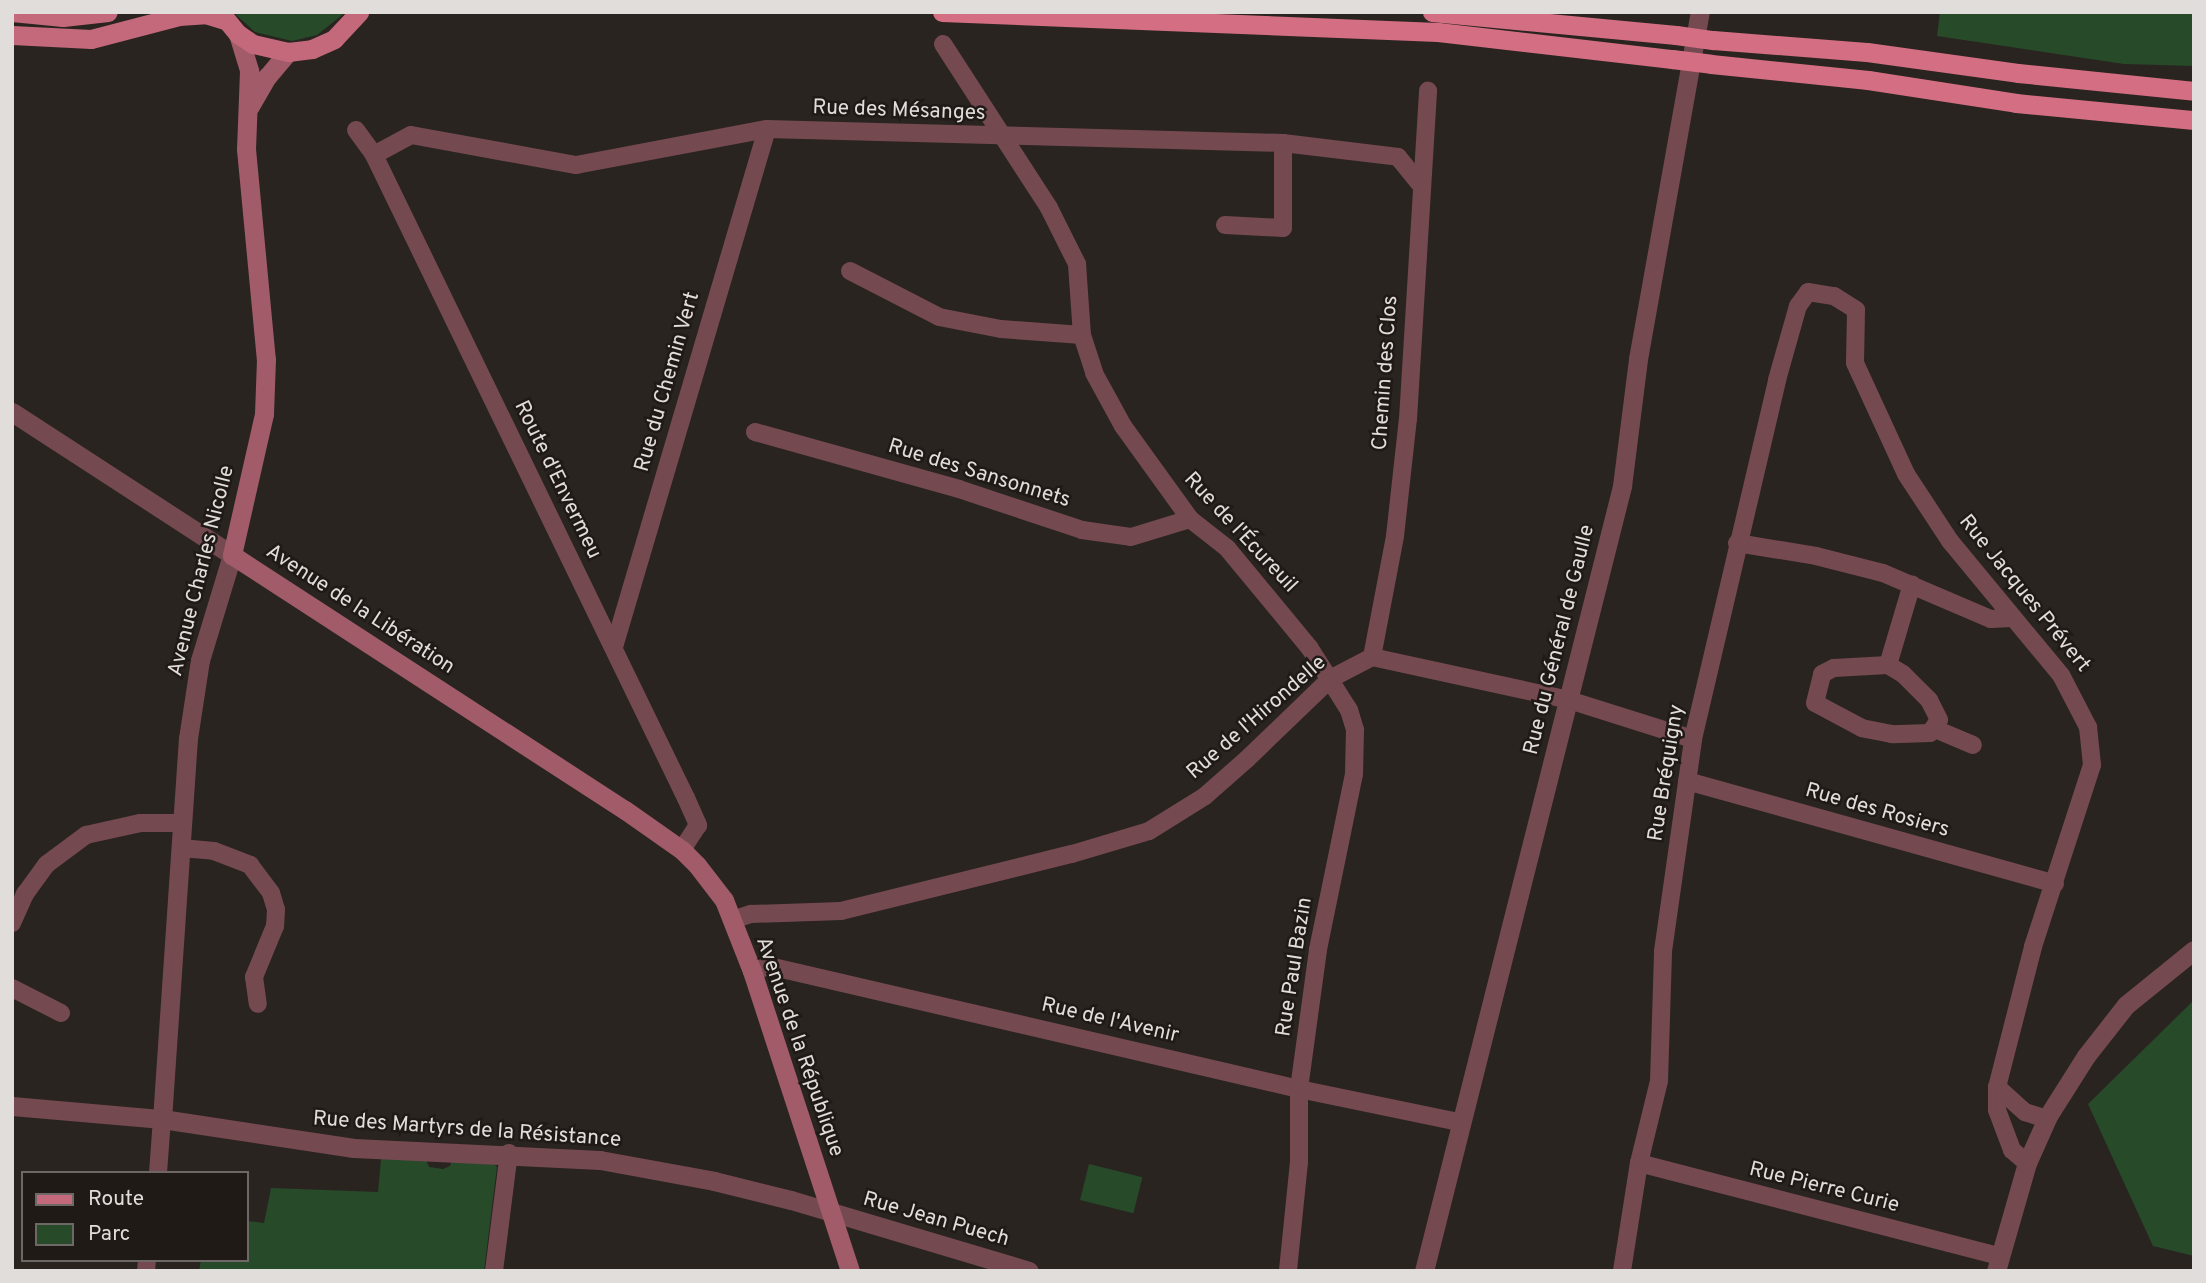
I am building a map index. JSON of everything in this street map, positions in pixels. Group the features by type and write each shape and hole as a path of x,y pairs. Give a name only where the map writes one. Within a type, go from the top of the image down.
{"highway":[{"path":"942,12 1438,32 1868,80 2016,103 2194,120"},
{"path":"1432,12 1713,40 1867,51 2018,73 2194,91"}],"main road":[{"path":"12,12 63,17 108,12"},
{"path":"12,35 91,39 178,16 205,14 228,22 253,44 288,52 323,45 344,31 359,12"},
{"name":"Avenue Charles Nicolle","path":"228,22 249,71 246,149 266,359 264,414 232,555"},
{"name":"Avenue Charles Nicolle","path":"249,107 267,77 288,52"},
{"name":"Avenue de la Libération","path":"232,555 460,701 682,850"},
{"name":"Avenue de la République","path":"682,850 717,891 732,920 752,971 850,1271"}],"street":[{"name":"Rue du Général de Gaulle","path":"1424,1271 1459,1122 1622,486 1638,359 1700,12"},
{"name":"Rue de l'Écureuil","path":"943,44 1049,208 1077,264 1082,335 1094,373 1123,426 1191,519 1227,548 1309,647 1330,679"},
{"name":"Chemin des Clos","path":"1372,657 1395,536 1408,419 1427,91"},
{"name":"Rue des Mésanges","path":"374,155 411,135 576,165 766,129 1283,143 1398,157 1420,184"},
{"name":"Rue du Chemin Vert","path":"614,647 766,129"},
{"name":"Route d'Envermeu","path":"356,130 374,155 698,825 682,850"},
{"path":"1225,225 1283,228 1283,143"},
{"path":"850,271 939,317 1001,328 1082,335"},
{"name":"Rue Jacques Prévert","path":"1808,292 1834,296 1856,310 1855,363 1906,474 1950,541 2011,618 2061,675 2088,727 2092,765 2033,947 1997,1087 1997,1110 2012,1150 2027,1163"},
{"name":"Rue Bréquigny","path":"1622,1271 1639,1163 1659,1081 1663,951 1693,738 1737,543 1788,343 1798,306 1808,292"},
{"name":"Avenue de la Libération","path":"12,412 232,555"},
{"name":"Rue des Sansonnets","path":"755,432 959,489 1082,530 1131,537 1191,519"},
{"path":"1737,543 1816,556 1912,584 1991,619 2011,618"},
{"name":"Avenue Charles Nicolle","path":"158,1171 188,738 200,660 232,555"},
{"path":"1888,665 1912,584"},
{"path":"1372,657 1569,700 1693,738"},
{"name":"Rue de l'Hirondelle","path":"732,920 751,914 841,911 1072,854 1149,831 1205,796 1330,679 1372,657"},
{"path":"1888,665 1903,674 1929,700 1939,720 1930,733 1892,734 1862,728 1815,703 1822,674 1834,668 1888,665"},
{"name":"Rue Paul Bazin","path":"1288,1271 1299,1163 1299,1089 1318,950 1354,774 1355,730 1349,710 1330,679"},
{"path":"1935,729 1973,745"},
{"name":"Rue des Rosiers","path":"1687,781 2055,884"},
{"path":"12,923 25,894 47,864 86,835 140,823 183,823"},
{"path":"181,848 214,851 250,865 262,877 271,893 276,909 275,926 254,977 258,1004"},
{"path":"1997,1263 2027,1163 2047,1119 2086,1055 2126,1005 2194,950"},
{"name":"Rue de l'Avenir","path":"752,971 769,966 1299,1089 1459,1122"},
{"path":"12,988 61,1013"},
{"path":"1997,1087 2025,1112 2047,1119"},
{"name":"Rue des Martyrs de la Résistance","path":"12,1106 162,1119 354,1148 509,1153 600,1160 714,1181 831,1213"},
{"path":"494,1271 509,1153"},
{"name":"Rue Pierre Curie","path":"1639,1163 1997,1263"},
{"name":"Rue Jean Puech","path":"831,1213 1029,1271"}],"green space":[{"path":"233,12 346,12 317,35 292,41 255,32"},
{"path":"1940,12 2194,12 2194,66 2124,64 1937,36"},
{"path":"2194,1000 2194,1256 2153,1246 2088,1104"},
{"path":"381,1159 426,1160 429,1167 443,1169 450,1166 452,1160 492,1162 497,1167 484,1271 199,1271 201,1262 248,1262 248,1221 264,1223 271,1188 378,1192"},
{"path":"1089,1164 1142,1177 1133,1213 1080,1200"}]}
